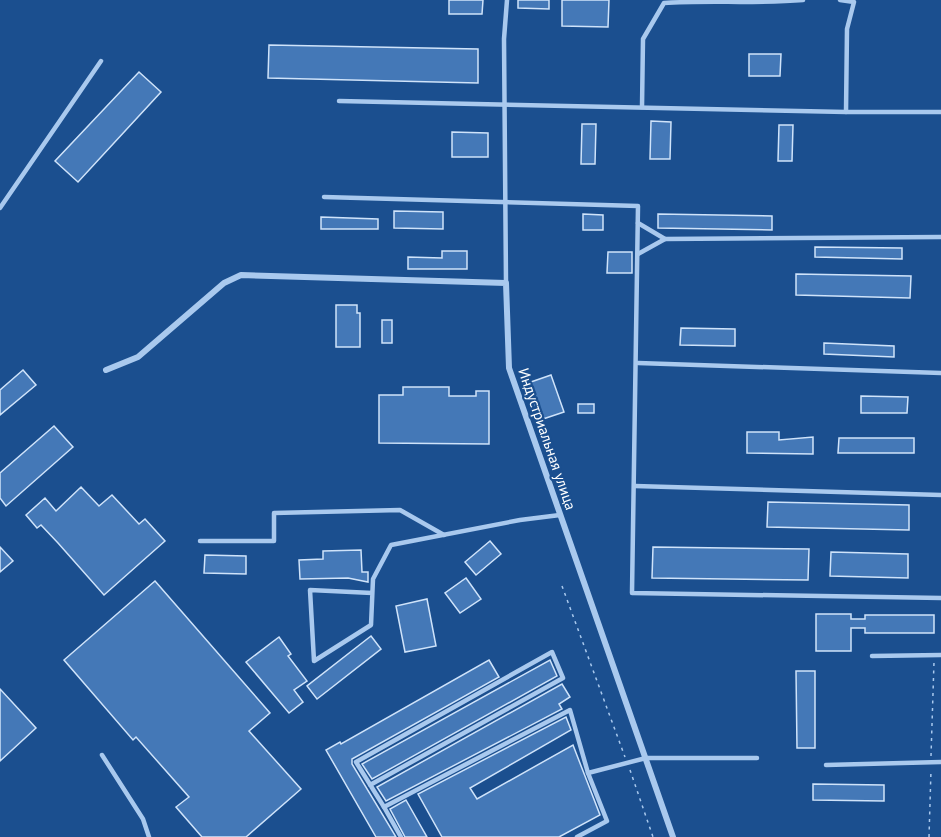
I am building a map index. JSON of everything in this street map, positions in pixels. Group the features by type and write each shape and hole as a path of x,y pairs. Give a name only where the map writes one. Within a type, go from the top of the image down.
{"street":[{"path":"106,370 138,357 224,283 241,275 506,283"},
{"name":"Индустриальная улица","path":"506,283 509,368 673,837"}],"lane":[{"path":"506,283 504,39 507,0"},
{"path":"642,107 643,39 664,3 679,0 772,3 803,0"},
{"path":"840,0 854,2 847,29 846,112"},
{"path":"0,208 101,61"},
{"path":"339,101 941,112"},
{"path":"324,197 638,206 638,363 632,593 941,598"},
{"path":"638,223 665,239"},
{"path":"638,255 665,239 941,237"},
{"path":"638,363 941,373"},
{"path":"635,486 941,495"},
{"path":"200,541 274,541 274,513 400,510 444,535"},
{"path":"372,593 310,591 314,661 371,625 373,579 391,545 519,520 560,515"},
{"path":"370,785 563,678 552,652 356,762 401,837"},
{"path":"872,656 941,655"},
{"path":"384,807 570,710 588,773 607,821 577,837"},
{"path":"102,755 143,819 149,837"},
{"path":"588,773 646,758 758,758"},
{"path":"826,765 941,762"}],"path":[{"path":"562,586 653,837"},
{"path":"929,837 934,655"}],"building":[{"path":"449,0 483,0 482,14 449,14"},
{"path":"518,0 549,0 549,9 518,8"},
{"path":"562,0 609,0 608,27 562,26"},
{"path":"269,45 478,49 478,83 268,78"},
{"path":"749,54 781,54 780,76 749,76"},
{"path":"139,72 161,92 78,182 55,161"},
{"path":"651,121 671,122 670,159 650,159"},
{"path":"582,124 596,124 595,164 581,164"},
{"path":"779,125 793,125 792,161 778,161"},
{"path":"452,132 488,133 488,157 452,157"},
{"path":"394,211 443,212 443,229 394,228"},
{"path":"583,214 603,215 603,230 583,230"},
{"path":"658,214 772,216 772,230 658,228"},
{"path":"321,217 378,219 378,229 321,229"},
{"path":"815,247 902,248 902,259 815,257"},
{"path":"442,251 467,251 467,269 408,269 408,257 442,258"},
{"path":"608,252 632,252 632,273 607,273"},
{"path":"796,274 911,276 910,298 796,295"},
{"path":"336,305 357,305 357,313 360,313 360,347 336,347"},
{"path":"382,320 392,320 392,343 382,343"},
{"path":"681,328 735,329 735,346 680,345"},
{"path":"824,343 894,346 894,357 824,354"},
{"path":"23,370 36,385 0,415 0,390"},
{"path":"551,375 564,412 540,420 528,383"},
{"path":"403,387 449,387 449,396 476,396 476,391 489,391 489,444 379,443 379,395 403,395"},
{"path":"861,396 908,397 907,413 861,413"},
{"path":"578,404 594,404 594,413 578,413"},
{"path":"54,426 73,447 6,506 0,498 0,473"},
{"path":"747,432 779,432 779,440 813,437 813,454 747,453"},
{"path":"839,438 914,438 914,453 838,453"},
{"path":"81,487 99,506 112,495 139,524 145,519 165,541 104,595 41,525 37,528 26,515 45,498 56,511"},
{"path":"768,502 909,505 909,530 767,527"},
{"path":"490,541 501,554 476,575 465,562"},
{"path":"0,547 13,561 0,572"},
{"path":"653,547 809,549 808,580 652,578"},
{"path":"361,550 362,572 368,572 368,582 348,578 300,579 299,560 323,559 323,551"},
{"path":"831,552 908,554 908,578 830,576"},
{"path":"205,555 246,556 246,574 204,573"},
{"path":"466,578 481,599 460,613 445,593"},
{"path":"155,581 270,713 249,731 301,789 246,837 202,837 176,807 189,797 136,737 133,740 64,660"},
{"path":"427,599 436,646 405,652 396,606"},
{"path":"816,614 851,614 851,619 865,619 865,615 934,615 934,633 865,633 865,628 851,628 851,651 816,651"},
{"path":"371,636 381,649 317,699 307,686"},
{"path":"279,637 291,654 288,656 307,681 294,690 303,702 289,713 246,662"},
{"path":"489,660 499,677 352,759 352,764 396,837 376,837 326,750 340,742 341,744"},
{"path":"550,660 557,676 372,779 362,764"},
{"path":"796,671 815,671 815,748 797,748"},
{"path":"562,684 570,697 559,704 562,709 386,801 377,787"},
{"path":"0,689 36,728 0,761"},
{"path":"566,717 571,730 470,788 477,799 573,745 600,815 559,837 442,837 418,794"},
{"path":"813,784 884,785 884,801 813,800"},
{"path":"406,800 427,837 405,837 390,809"}]}
